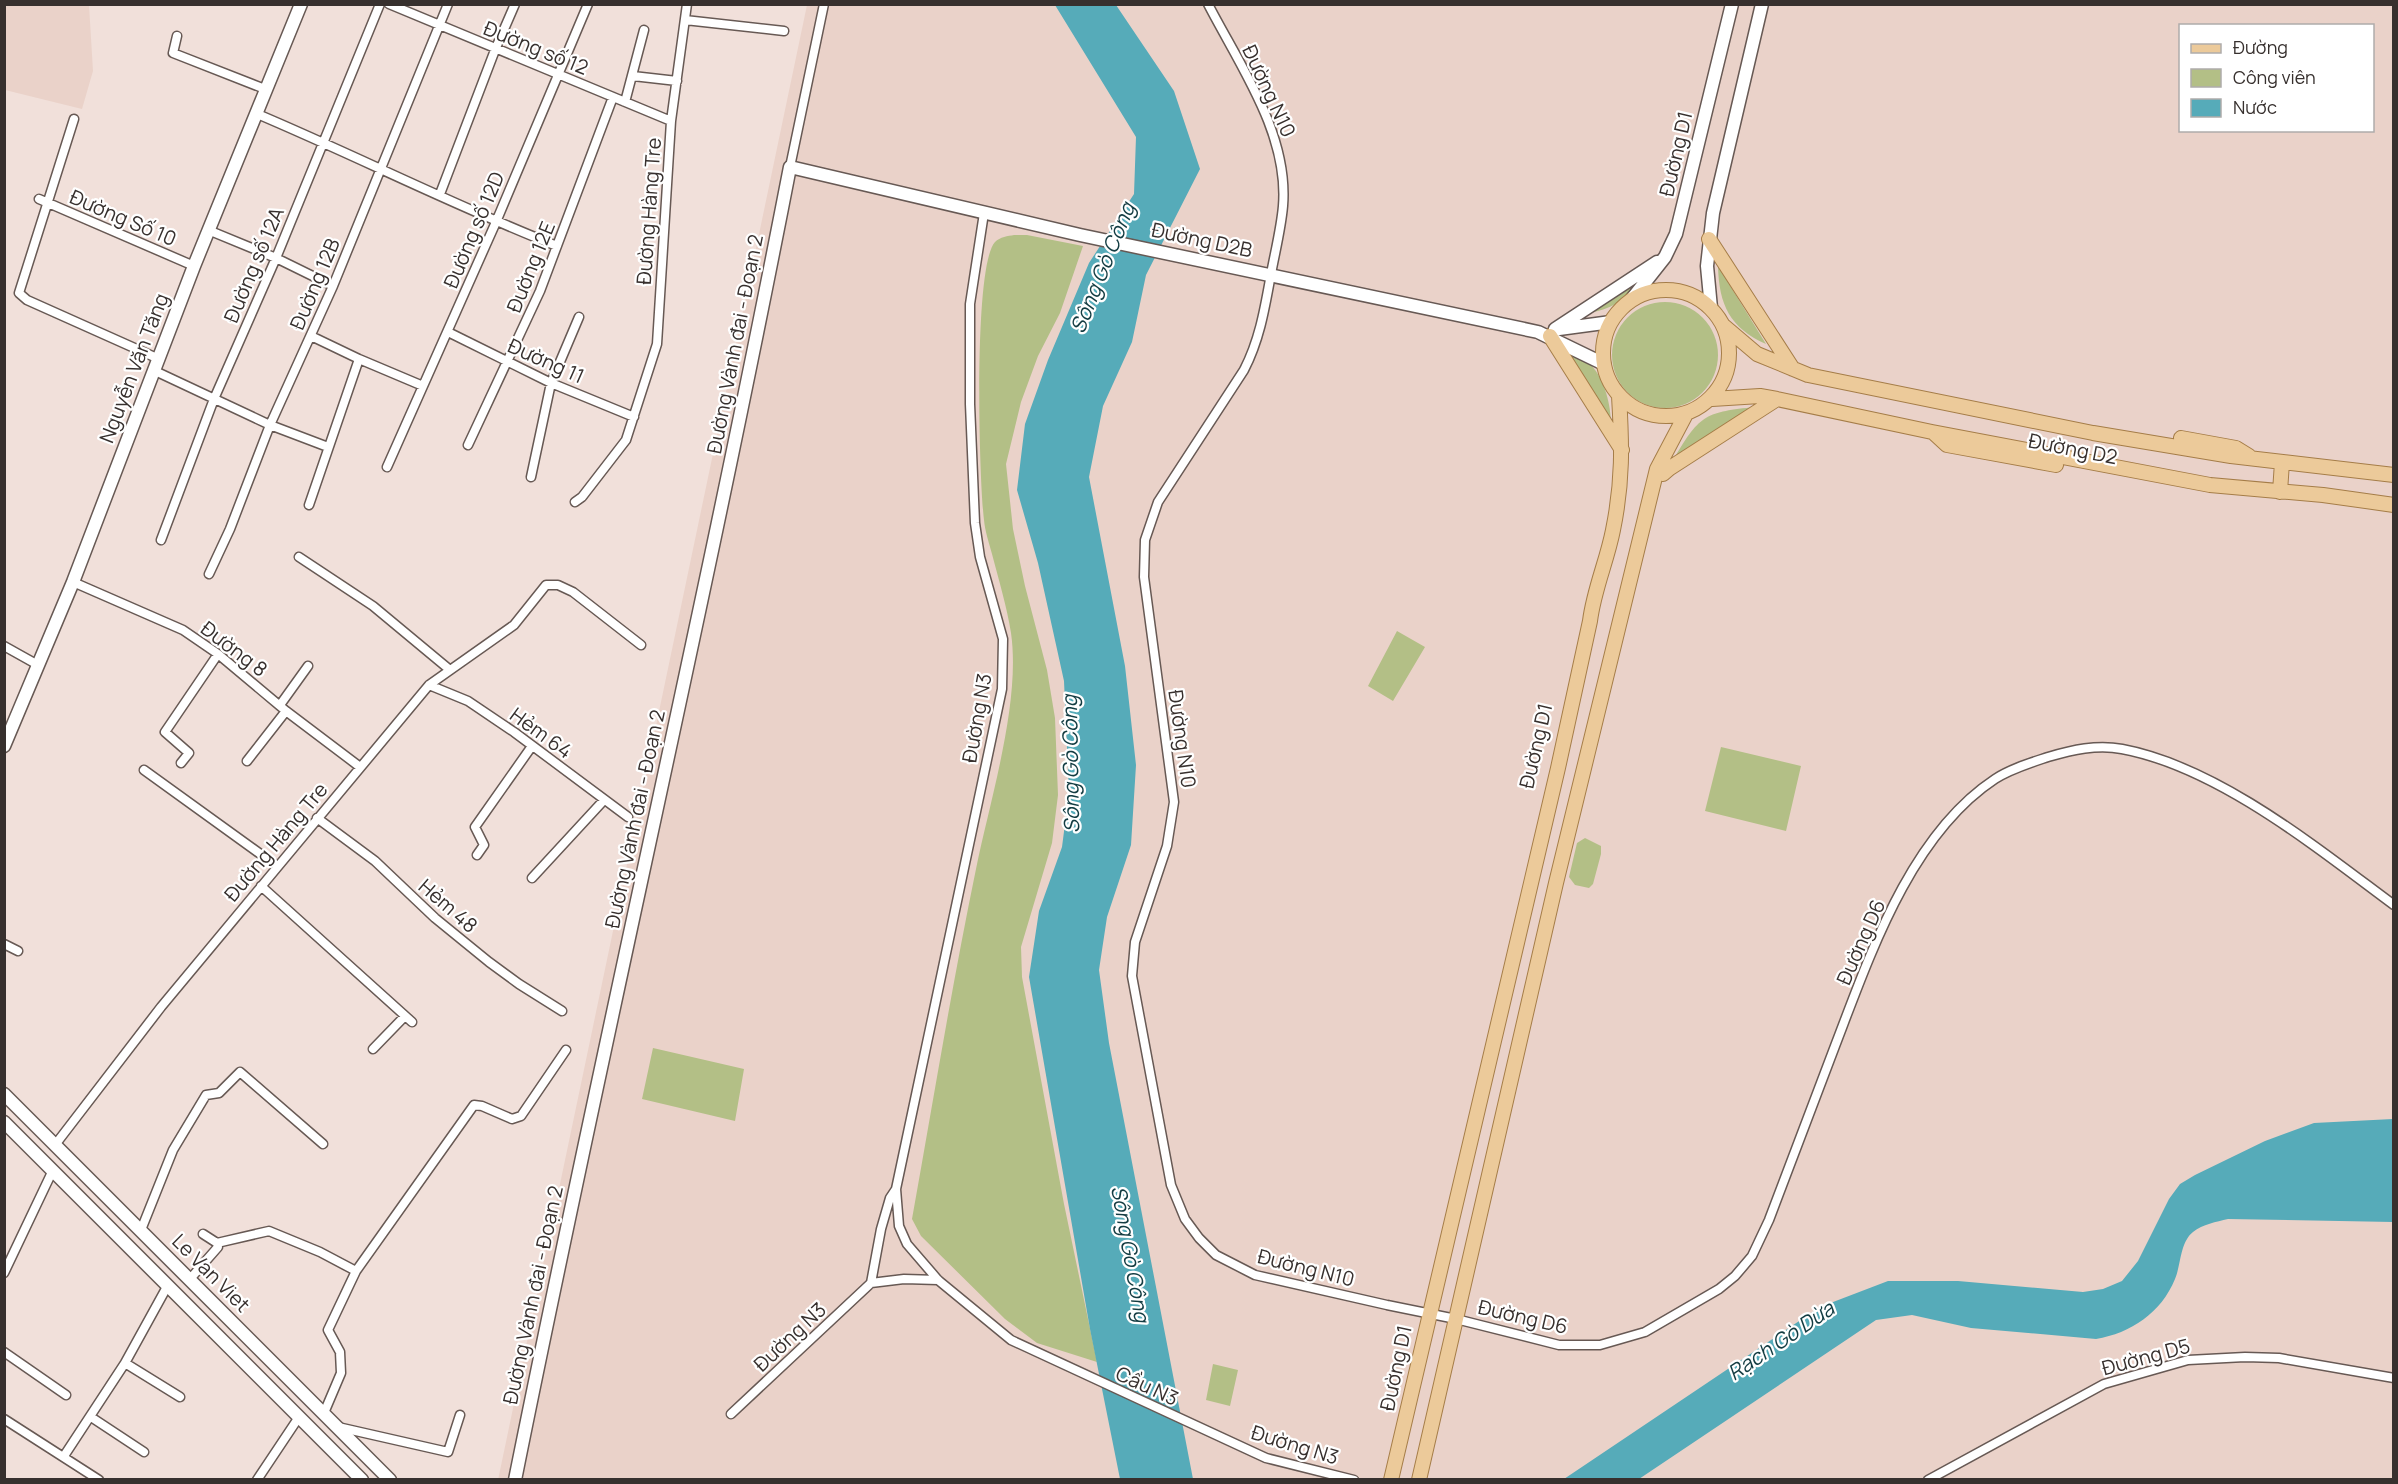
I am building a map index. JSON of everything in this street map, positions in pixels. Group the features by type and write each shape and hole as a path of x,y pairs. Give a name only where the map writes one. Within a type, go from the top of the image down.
{"main road":[{"path":"1709,239 1793,369"},
{"path":"1664,289 1689,294 1711,308 1724,326 1730,345 1730,364 1723,383 1712,399 1686,414 1668,417 1650,415 1633,408 1619,396 1609,381 1604,364 1605,335 1620,309 1647,292 1664,289"},
{"name":"Đường D2","path":"1724,326 1757,354 1808,375 2070,429 2252,459 2394,474"},
{"path":"1548,332 1623,452"},
{"name":"Đường D1","path":"1391,1479 1428,1313 1528,899 1590,621 1592,603 1613,532 1622,476 1623,452 1619,396"},
{"name":"Đường D2","path":"1712,399 1760,396 1932,432 2210,485 2323,495 2394,506"},
{"path":"1663,474 1777,399"},
{"path":"1419,1479 1539,957 1657,469 1686,414"},
{"path":"1611,655 1621,644 1663,474 1663,456"},
{"name":"Đường D2","path":"2325,467 2334,460 2394,466"},
{"path":"2280,492 2282,462"},
{"name":"Đường D2","path":"2323,495 2338,507 2394,514"},
{"path":"1516,951 1539,957"},
{"path":"1427,1479 1450,1385 1445,1367"}],"street":[{"name":"Nguyễn Văn Tăng","path":"4,746 73,582 208,230 301,4"},
{"name":"Đường số 12A","path":"161,540 214,399 276,258 380,4"},
{"name":"Đường số 12","path":"389,4 557,76 671,121"},
{"name":"Đường 12B","path":"209,574 230,529 270,425 333,286 448,4"},
{"path":"440,194 515,4"},
{"name":"Đường số 12D","path":"387,467 496,222 588,4"},
{"name":"Đường Hàng Tre","path":"575,502 582,497 626,440 657,344 671,121 687,4"},
{"path":"790,167 824,4"},
{"name":"Đường N10","path":"1208,4 1269,122 1279,150 1283,207 1254,350 1244,370 1158,501 1145,540 1144,577 1174,802 1167,846 1135,942 1132,976 1171,1185 1185,1219 1198,1238 1215,1255 1255,1275 1456,1318"},
{"name":"Đường D1","path":"1631,300 1665,257 1676,234 1732,4"},
{"path":"1711,308 1707,266 1713,213 1762,4"},
{"path":"685,20 784,31"},
{"path":"625,102 644,30"},
{"path":"177,36 173,53 265,89"},
{"path":"633,76 677,81"},
{"name":"Đường 12E","path":"468,445 508,363 557,246 613,97"},
{"path":"255,113 440,194 496,222 557,246"},
{"path":"74,119 44,201 19,293 27,300 157,365 214,399 270,425 328,447"},
{"name":"Đường D2B","path":"790,167 1080,235 1548,332 1604,364"},
{"name":"Đường Vành đai - Đoạn 2","path":"514,1479 712,556 790,167"},
{"name":"Đường Số 10","path":"44,201 194,266"},
{"name":"Đường N3","path":"984,213 970,304 970,404 975,523 980,557 1003,639 1002,689 896,1189 899,1226 907,1244 938,1280 1011,1340 1086,1376"},
{"path":"208,230 276,258 333,286"},
{"path":"1548,332 1665,257"},
{"path":"531,477 551,382 579,316"},
{"name":"Đường D2B","path":"1548,332 1611,322"},
{"name":"Đường 11","path":"448,332 508,363 634,417"},
{"path":"311,336 423,386"},
{"path":"309,505 359,359"},
{"path":"299,557 373,606 450,670"},
{"name":"Đường 8","path":"73,582 183,630 218,654 360,767"},
{"name":"Đường Hàng Tre","path":"55,1145 160,1007 429,685 514,625 546,585 558,585 573,592 641,645"},
{"path":"4,645 38,665"},
{"path":"181,763 189,753 165,732 218,654"},
{"path":"247,761 308,666"},
{"name":"Hẻm 64","path":"429,685 468,701 628,817"},
{"path":"477,855 484,845 475,827 532,746"},
{"name":"Đường D6","path":"1456,1318 1559,1345 1600,1345 1622,1341 1645,1332 1697,1304 1735,1276 1752,1256 1769,1220 1863,975 1901,891 1933,841 1959,809 1995,779 2031,762 2080,748 2121,749 2173,764 2226,788 2394,905"},
{"path":"144,770 278,866"},
{"path":"532,878 604,800"},
{"name":"Hẻm 48","path":"317,818 375,861 435,918 489,962 562,1011"},
{"path":"261,886 408,1019 373,1049"},
{"path":"4,944 18,951"},
{"path":"324,1413 341,1373 340,1352 328,1330 356,1271 474,1106 482,1106 512,1119 520,1116 566,1050"},
{"path":"141,1230 174,1150 206,1095 219,1093 240,1072 323,1144"},
{"name":"Le Van Viet","path":"4,1094 390,1479"},
{"name":"Le Van Viet","path":"4,1122 362,1479"},
{"path":"4,1273 53,1170 55,1145"},
{"name":"Đường N3","path":"730,1414 871,1283 881,1229 890,1198 896,1189"},
{"path":"203,1234 217,1243 269,1231 311,1248 356,1271"},
{"path":"190,1279 214,1251 217,1243"},
{"path":"871,1283 904,1278 938,1280"},
{"path":"64,1456 125,1363 168,1285"},
{"path":"4,1352 66,1395"},
{"name":"Đường D5","path":"1928,1479 2104,1384 2188,1360 2246,1356 2279,1358 2394,1378"},
{"path":"125,1363 180,1397"},
{"name":"Cầu N3","path":"1086,1376 1194,1425"},
{"path":"338,1427 448,1452 460,1415"},
{"path":"91,1417 144,1452"},
{"path":"256,1479 299,1417"},
{"path":"4,1419 99,1479"},
{"name":"Đường N3","path":"1194,1425 1266,1458 1354,1479"}],"shaded area":[{"path":"5,4 89,5 93,71 82,109 5,90"},
{"path":"807,5 2393,5 2393,1479 498,1480"}],"green space":[{"path":"1014,235 1027,235 1083,246 1060,313 1038,356 1021,402 1006,464 1013,529 1047,670 1055,718 1058,795 1052,843 1021,947 1022,977 1064,1204 1097,1362 1037,1343 1005,1319 921,1236 912,1219 959,956 1002,751 1012,689 1011,633 984,520 979,375 983,290 988,259 995,242"},
{"path":"1718,266 1766,344 1743,331 1729,314 1721,292"},
{"path":"1641,277 1617,303 1584,314"},
{"path":"1665,302 1685,306 1703,317 1714,335 1718,355 1714,375 1703,393 1685,404 1665,408 1645,404 1627,393 1616,375 1612,355 1616,335 1627,317 1645,306"},
{"path":"1562,347 1585,360 1596,371 1606,393 1611,425"},
{"path":"1755,407 1675,457 1691,432 1706,418 1726,411"},
{"path":"1397,631 1425,647 1393,701 1368,686"},
{"path":"1721,747 1801,766 1786,831 1705,811"},
{"path":"1585,838 1601,846 1593,884 1589,888 1575,885 1569,877 1577,843"},
{"path":"653,1048 744,1069 735,1121 642,1099"},
{"path":"1213,1364 1238,1370 1230,1406 1206,1400"}],"water":[{"name":"Sông Gò Công","path":"1055,5 1116,5 1174,91 1200,169 1146,275 1132,342 1103,406 1089,477 1125,666 1136,765 1131,845 1107,917 1099,970 1109,1043 1193,1479 1120,1479 1090,1329 1029,977 1039,911 1062,847 1069,793 1064,681 1038,563 1017,490 1025,424 1048,360 1089,263 1134,194 1136,137"},
{"name":"Rạch Gò Dừa","path":"2393,1119 2393,1222 2228,1219 2205,1225 2189,1236 2183,1248 2175,1279 2162,1302 2133,1326 2096,1339 1971,1328 1912,1315 1876,1320 1639,1479 1564,1479 1820,1307 1888,1281 1958,1281 2083,1292 2103,1289 2122,1281 2138,1261 2169,1199 2180,1184 2195,1175 2265,1141 2314,1123"}]}
